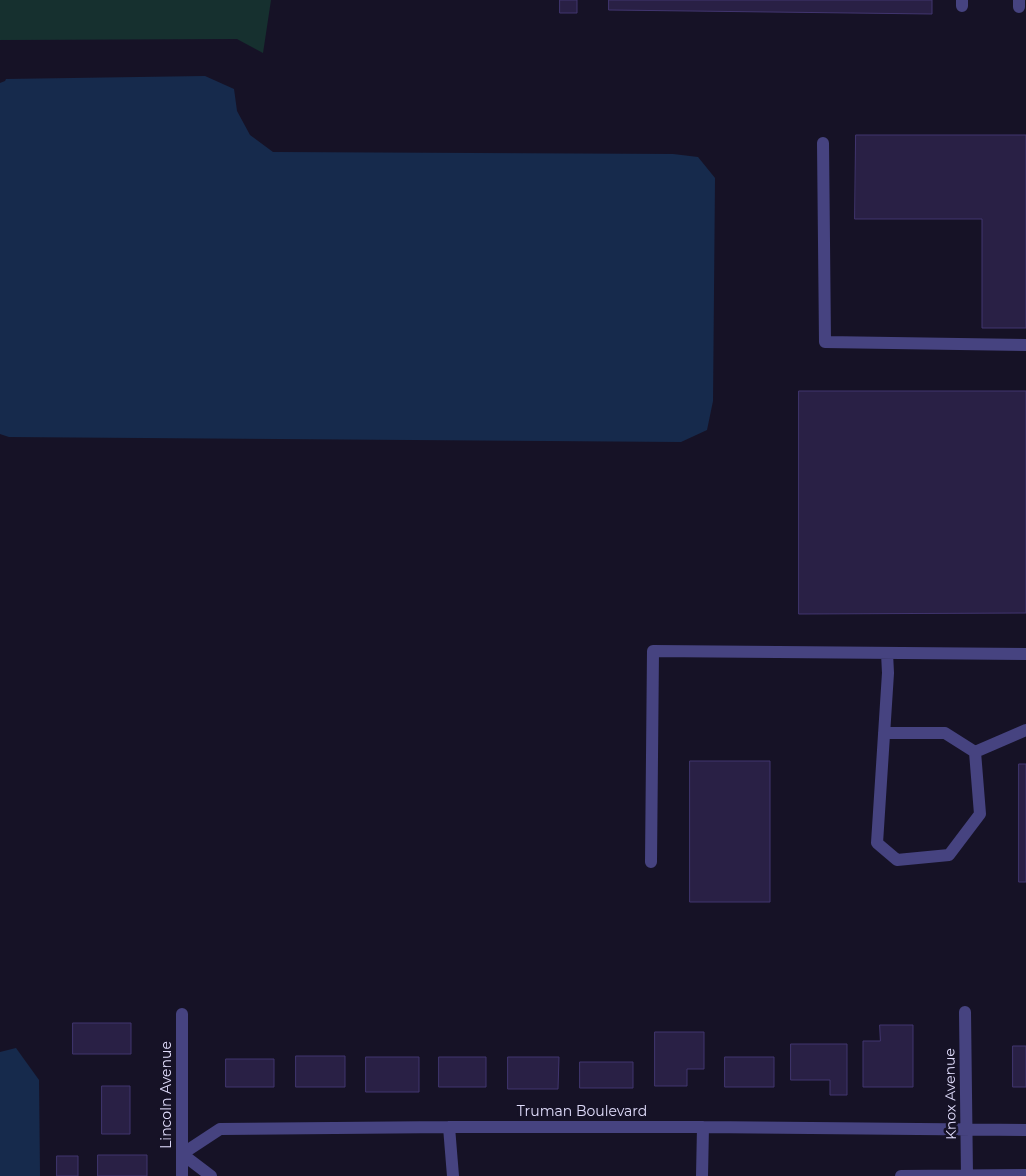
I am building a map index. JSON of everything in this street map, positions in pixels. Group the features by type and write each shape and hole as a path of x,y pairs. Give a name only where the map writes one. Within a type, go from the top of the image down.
{"street":[{"path":"823,143 825,342 1026,345"},
{"path":"651,862 653,651 1026,654"},
{"path":"887,653 888,673 877,843 897,860 949,855 980,814 975,752"},
{"path":"975,752 1026,730"},
{"path":"884,732 945,733 975,752"},
{"name":"Knox Avenue","path":"966,1012 967,1175"},
{"name":"Lincoln Avenue","path":"182,1014 182,1176"},
{"path":"449,1126 453,1176"},
{"name":"Truman Boulevard","path":"182,1154 220,1129 449,1126 703,1126 1026,1130"},
{"path":"702,1176 703,1126"},
{"path":"182,1154 211,1176"},
{"path":"901,1176 1026,1175"}],"green space":[{"path":"0,0 271,0 263,53 237,39 0,40"}],"water":[{"path":"205,76 234,89 237,111 250,135 273,152 673,154 698,157 715,178 713,401 707,430 681,442 9,437 0,434 0,83 6,79"},
{"path":"16,1048 39,1080 40,1176 0,1176 0,1052"}],"building":[{"path":"560,0 577,0 577,13 560,13"},
{"path":"609,0 932,0 932,14 609,10"},
{"path":"856,135 1026,135 1026,328 982,328 982,219 855,219"},
{"path":"799,391 1026,391 1026,613 799,614"},
{"path":"690,761 770,761 770,902 690,902"},
{"path":"1019,764 1026,764 1026,882 1019,882"},
{"path":"73,1023 131,1023 131,1054 73,1054"},
{"path":"880,1025 913,1025 913,1087 863,1087 863,1041 880,1041"},
{"path":"655,1032 704,1032 704,1069 687,1069 687,1086 655,1086"},
{"path":"791,1044 847,1044 847,1095 830,1095 830,1080 791,1080"},
{"path":"1013,1046 1026,1046 1026,1087 1013,1087"},
{"path":"296,1056 345,1056 345,1087 296,1087"},
{"path":"366,1057 419,1057 419,1092 366,1092"},
{"path":"439,1057 486,1057 486,1087 439,1087"},
{"path":"508,1057 559,1057 558,1089 508,1089"},
{"path":"725,1057 774,1057 774,1087 725,1087"},
{"path":"226,1059 274,1059 274,1087 226,1087"},
{"path":"580,1062 633,1062 633,1088 580,1088"},
{"path":"102,1086 130,1086 130,1134 102,1134"},
{"path":"98,1155 147,1155 147,1176 98,1176"},
{"path":"57,1156 78,1156 78,1176 57,1176"}]}
